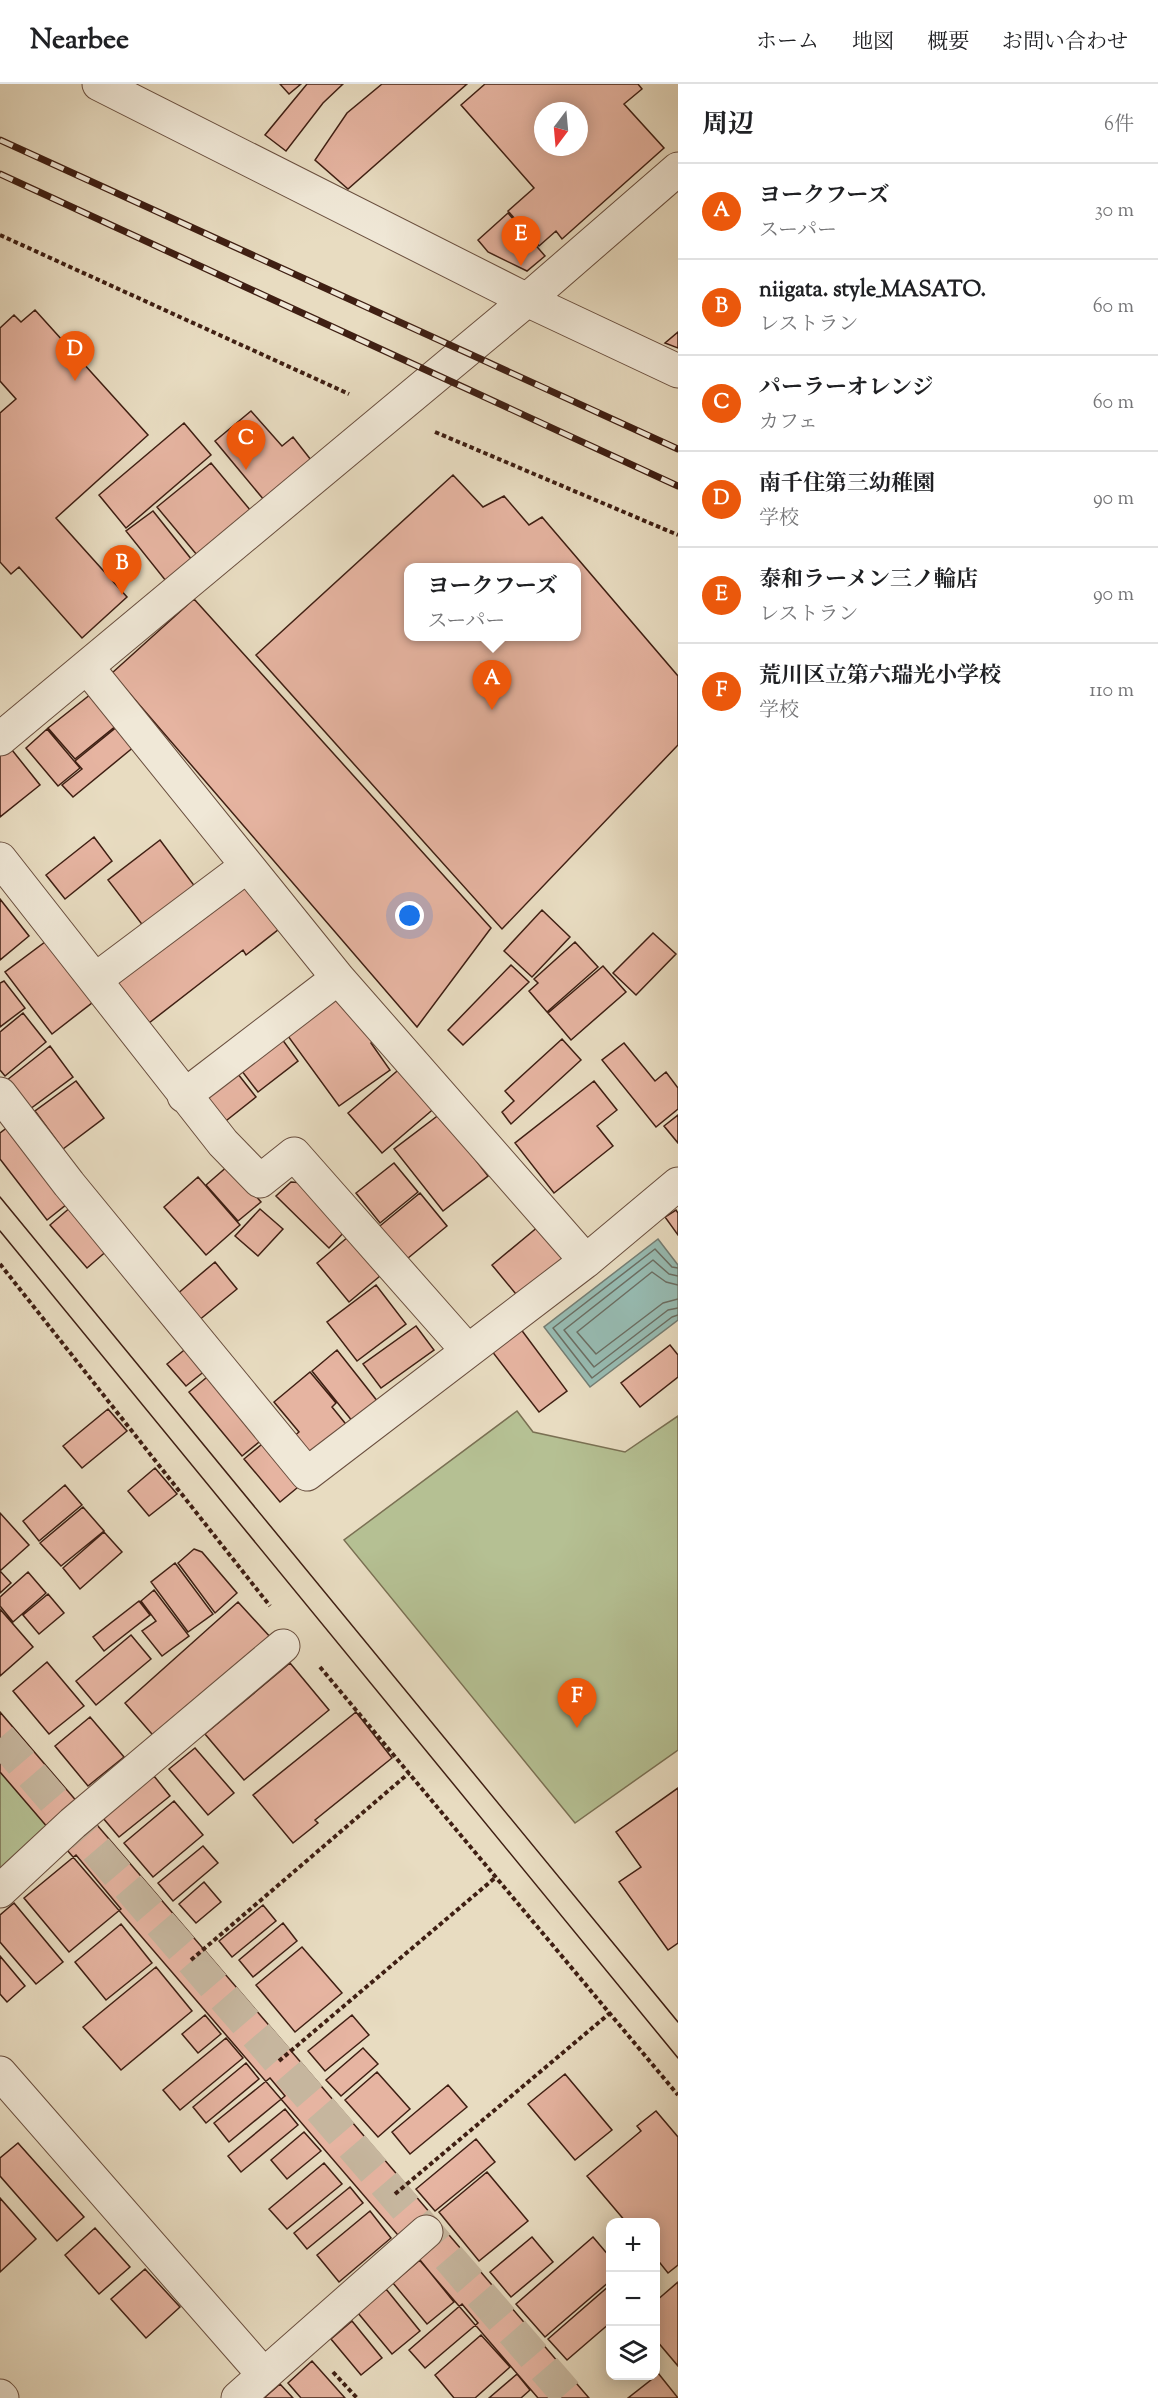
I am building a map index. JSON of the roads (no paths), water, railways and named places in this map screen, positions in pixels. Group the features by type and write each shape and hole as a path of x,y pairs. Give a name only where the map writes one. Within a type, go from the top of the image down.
{"street":[{"path":"99,84 527,300 678,372"},
{"path":"0,739 527,300 678,170"},
{"path":"87,667 338,978 586,1261"},
{"path":"0,859 223,1143 261,1181 294,1154 467,1350"},
{"path":"95,980 247,866"},
{"path":"184,1096 338,978"},
{"path":"0,1094 69,1184 307,1474 586,1261 678,1184"},
{"path":"0,1891 73,1822 283,1646"},
{"path":"0,2073 264,2375"},
{"path":"238,2398 426,2232"}],"water":[{"path":"658,1239 678,1265 678,1320 590,1387 544,1327"}],"tunnel":[{"path":"0,1738 570,2398"}],"tram line":[{"path":"0,1197 678,2022"},
{"path":"0,1231 678,2058"}],"railway":[{"path":"0,140 678,449"},
{"path":"0,174 678,486"}],"place":[{"name":"泰和ラーメン三ノ輪店","path":"521,266"},
{"name":"南千住第三幼稚園","path":"75,381"},
{"name":"パーラーオレンジ","path":"246,470"},
{"name":"niigata. style_MASATO.","path":"122,595"},
{"name":"ヨークフーズ","path":"492,710"},
{"name":"荒川区立第六瑞光小学校","path":"577,1728"}]}
